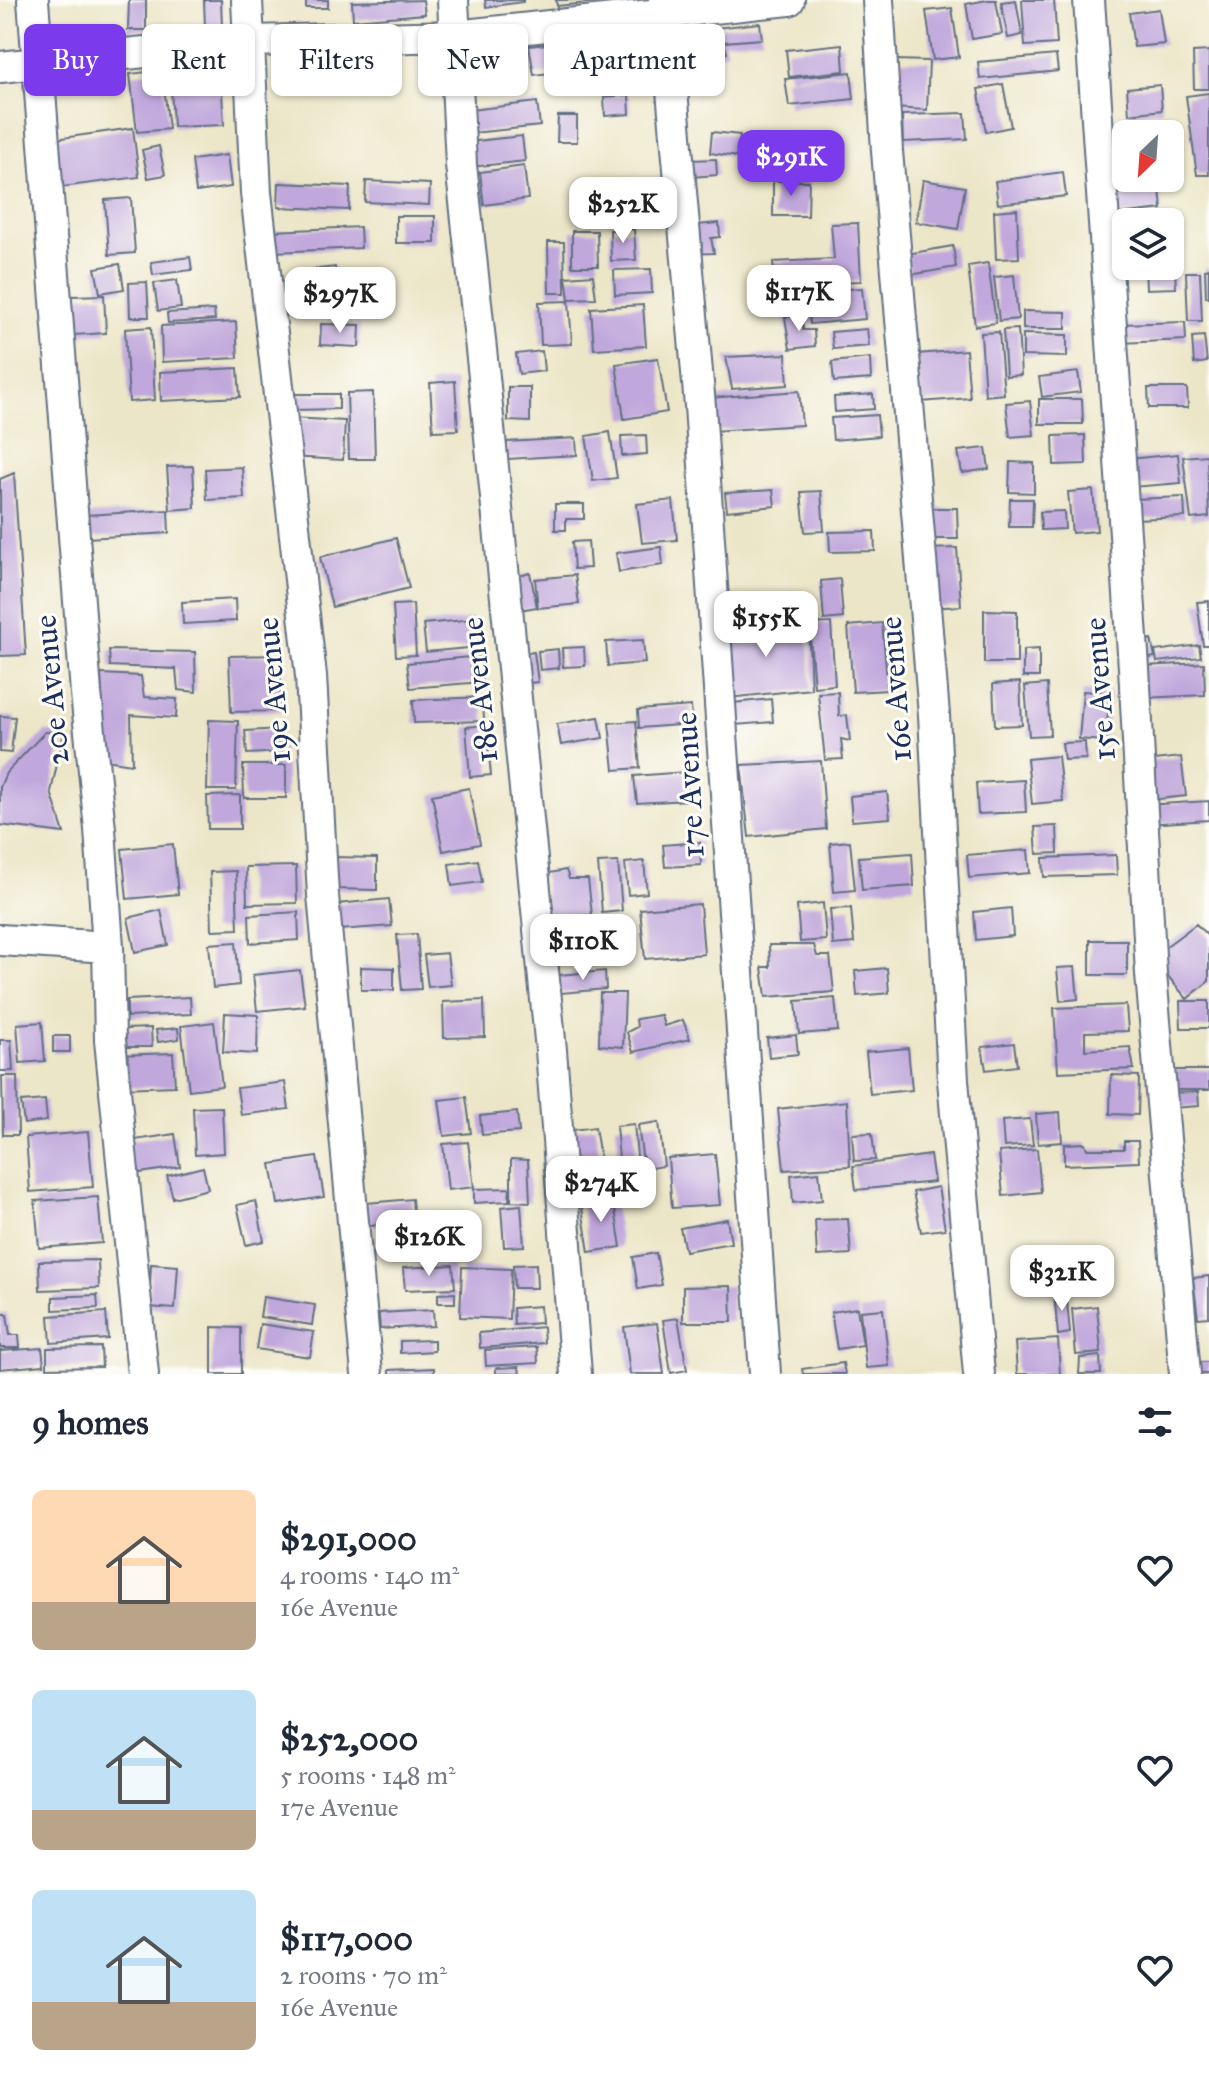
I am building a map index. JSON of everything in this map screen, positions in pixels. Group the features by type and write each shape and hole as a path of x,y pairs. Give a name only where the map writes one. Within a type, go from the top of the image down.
{"street":[{"name":"20e Avenue","path":"33,0 35,24"},
{"name":"19e Avenue","path":"247,0 249,24"},
{"name":"18e Avenue","path":"453,0 454,24"},
{"path":"528,26 665,6 789,0"},
{"name":"16e Avenue","path":"878,0 887,151 934,715 953,1080 979,1374"},
{"name":"15e Avenue","path":"1089,0 1135,684 1151,974 1185,1374"},
{"name":"17e Avenue","path":"665,6 700,406 765,1374"},
{"path":"255,41 418,37"},
{"path":"0,67 24,65"},
{"name":"20e Avenue","path":"41,96 108,947 110,1040 143,1374"},
{"name":"19e Avenue","path":"253,96 256,193 311,676 323,895 367,1374"},
{"name":"18e Avenue","path":"458,96 461,165 551,1050 576,1374"},
{"path":"0,940 108,947"}],"building":[{"path":"129,0 146,0 146,24 142,24 142,30 128,30"},
{"path":"204,0 221,0 222,24 205,24"},
{"path":"306,0 328,0 328,8 306,8"},
{"path":"423,0 425,14 353,20 352,2"},
{"path":"485,0 523,0 523,2 486,7"},
{"path":"556,0 598,0 598,2 557,6"},
{"path":"996,0 1002,34 972,39 966,4"},
{"path":"1016,0 1022,35 1008,38 1001,2"},
{"path":"1022,0 1054,0 1057,44 1025,46"},
{"path":"952,8 959,57 933,60 926,11"},
{"path":"1159,9 1164,44 1134,47 1129,13"},
{"path":"760,23 762,39 725,42 725,27"},
{"path":"544,44 544,74 534,75 529,46"},
{"path":"842,44 844,71 789,77 786,50"},
{"path":"1209,51 1209,89 1194,89 1193,52"},
{"path":"1056,55 1058,71 980,79 978,62"},
{"path":"894,60 929,61 927,110 892,108"},
{"path":"142,72 142,96 165,96 169,129 137,132 130,74"},
{"path":"851,72 854,99 789,106 785,79"},
{"path":"1003,84 1011,127 986,132 978,89"},
{"path":"1160,85 1162,110 1129,114 1127,88"},
{"path":"1209,93 1209,175 1197,175 1186,96"},
{"path":"172,96 222,96 224,125 173,127"},
{"path":"629,96 630,114 605,116 604,97"},
{"path":"537,102 540,126 473,133 470,110"},
{"path":"965,113 967,139 903,142 902,115"},
{"path":"558,116 577,116 577,142 557,142"},
{"path":"133,128 139,177 62,187 55,139"},
{"path":"712,132 740,135 738,157 710,153"},
{"path":"522,136 525,161 471,167 468,142"},
{"path":"159,146 165,175 148,178 142,150"},
{"path":"227,155 231,187 196,192 192,160"},
{"path":"716,159 717,175 691,177 690,160"},
{"path":"524,166 528,199 484,205 480,172"},
{"path":"1063,172 1066,196 998,204 995,181"},
{"path":"923,180 965,187 958,229 916,222"},
{"path":"366,181 430,184 429,205 365,202"},
{"path":"773,181 809,181 808,216 773,216"},
{"path":"279,183 350,186 349,210 278,207"},
{"path":"1108,184 1112,184 1112,192 1160,192 1162,208 1112,208 1111,215"},
{"path":"131,198 135,253 109,255 105,200"},
{"path":"1017,209 1019,258 996,259 994,211"},
{"path":"396,216 435,216 435,243 396,243"},
{"path":"719,223 720,237 711,238 714,253 689,254 686,226"},
{"path":"858,223 861,281 775,284 773,262 834,259 831,224"},
{"path":"360,227 361,248 274,252 273,231"},
{"path":"634,229 636,260 611,261 610,230"},
{"path":"572,231 597,231 598,266 572,266"},
{"path":"548,242 564,242 565,293 549,293"},
{"path":"953,246 956,267 910,275 907,254"},
{"path":"190,257 192,270 153,275 151,262"},
{"path":"988,263 996,323 975,326 968,266"},
{"path":"120,264 124,289 100,293 95,268"},
{"path":"335,267 339,306 297,311 292,272"},
{"path":"1209,268 1209,297 1206,297 1205,269"},
{"path":"651,269 652,293 615,295 614,270"},
{"path":"1186,272 1200,272 1202,321 1188,321"},
{"path":"593,275 596,298 569,299 566,277"},
{"path":"1014,275 1018,319 999,321 994,277"},
{"path":"177,280 181,308 158,311 154,283"},
{"path":"1146,280 1176,280 1176,288 1146,289"},
{"path":"147,282 149,317 130,317 129,283"},
{"path":"862,288 865,319 810,324 807,292"},
{"path":"104,295 106,333 74,335 71,296"},
{"path":"569,301 572,344 541,345 539,302"},
{"path":"643,305 646,346 594,349 591,308"},
{"path":"214,310 215,320 168,323 167,313"},
{"path":"1023,311 1066,312 1066,329 1023,329"},
{"path":"802,315 803,330 814,330 815,346 790,349 785,317"},
{"path":"236,322 238,358 162,362 161,326"},
{"path":"1185,322 1186,340 1120,343 1119,324"},
{"path":"321,324 360,325 359,347 320,345"},
{"path":"151,327 155,400 129,402 125,329"},
{"path":"867,329 869,346 833,349 831,332"},
{"path":"1018,329 1021,375 1006,376 1003,330"},
{"path":"999,332 1004,394 985,396 981,333"},
{"path":"1023,334 1067,335 1067,357 1023,356"},
{"path":"1204,336 1207,362 1194,364 1192,337"},
{"path":"966,350 970,398 921,402 917,354"},
{"path":"542,351 544,371 519,374 516,354"},
{"path":"786,354 788,385 732,389 726,357"},
{"path":"658,358 667,412 624,419 616,364"},
{"path":"870,358 871,379 834,382 832,362"},
{"path":"238,368 240,397 161,401 160,372"},
{"path":"1078,372 1081,392 1042,397 1039,377"},
{"path":"455,381 458,430 433,431 430,383"},
{"path":"508,387 530,387 530,422 508,421"},
{"path":"1148,388 1187,388 1188,408 1149,408"},
{"path":"799,391 802,425 713,431 710,398"},
{"path":"373,392 375,459 349,459 347,393"},
{"path":"291,394 339,394 339,409 292,410"},
{"path":"873,394 874,409 835,412 834,397"},
{"path":"1039,399 1082,399 1083,424 1039,424"},
{"path":"1030,401 1034,435 1010,437 1006,403"},
{"path":"877,415 879,436 833,440 831,418"},
{"path":"291,418 345,421 343,460 289,457"},
{"path":"610,432 617,478 593,481 586,436"},
{"path":"646,435 647,454 622,456 621,436"},
{"path":"1085,435 1086,464 1054,465 1053,436"},
{"path":"576,438 577,455 507,459 507,442"},
{"path":"986,448 989,469 962,473 958,451"},
{"path":"1178,454 1181,483 1132,487 1129,459"},
{"path":"1207,455 1209,517 1191,519 1183,457"},
{"path":"1010,462 1034,463 1034,493 1009,492"},
{"path":"193,466 195,508 170,510 167,467"},
{"path":"242,467 244,498 207,500 205,469"},
{"path":"14,473 26,655 0,656 0,479"},
{"path":"773,490 775,506 727,511 725,493"},
{"path":"1093,490 1097,531 1072,533 1068,492"},
{"path":"821,491 824,531 805,532 801,492"},
{"path":"1184,497 1185,517 1134,519 1133,499"},
{"path":"1010,499 1033,499 1032,527 1009,527"},
{"path":"673,500 677,540 642,543 637,504"},
{"path":"555,504 584,504 584,519 566,519 566,530 555,530"},
{"path":"931,508 957,508 958,539 932,539"},
{"path":"168,510 169,533 87,538 86,515"},
{"path":"1064,511 1065,529 1041,530 1040,512"},
{"path":"874,531 875,551 830,552 829,532"},
{"path":"396,538 409,588 332,607 320,557"},
{"path":"588,541 590,568 574,569 572,542"},
{"path":"661,547 663,565 619,572 616,553"},
{"path":"957,548 961,606 927,608 924,549"},
{"path":"530,573 537,607 519,610 511,578"},
{"path":"575,575 579,604 538,608 535,579"},
{"path":"840,579 843,618 824,620 821,581"},
{"path":"235,599 236,621 183,624 182,602"},
{"path":"1209,601 1209,645 1203,645 1197,602"},
{"path":"413,604 416,655 396,656 393,605"},
{"path":"984,610 1017,611 1017,663 984,663"},
{"path":"475,619 478,647 426,652 423,624"},
{"path":"831,623 835,685 814,687 809,624"},
{"path":"882,623 888,690 853,692 848,626"},
{"path":"808,624 811,689 729,698 719,626"},
{"path":"1151,639 1155,657 1141,660 1137,642"},
{"path":"643,640 645,663 608,666 606,642"},
{"path":"1199,645 1201,657 1157,662 1155,651"},
{"path":"584,647 585,666 563,667 562,648"},
{"path":"558,649 559,668 540,670 538,651"},
{"path":"1039,649 1039,677 1023,677 1023,650"},
{"path":"109,650 195,652 196,692 178,690 176,669 110,666"},
{"path":"534,652 538,682 520,684 516,655"},
{"path":"280,655 281,711 231,712 229,656"},
{"path":"480,656 482,682 410,688 407,663"},
{"path":"1204,663 1205,695 1143,698 1142,666"},
{"path":"101,674 141,676 144,697 177,699 176,718 131,715 132,764 105,760"},
{"path":"1020,682 1022,725 995,726 993,684"},
{"path":"1047,684 1050,735 1029,736 1025,686"},
{"path":"1083,691 1110,693 1105,741 1079,739"},
{"path":"838,692 839,716 847,715 850,741 841,739 843,759 825,760 818,693"},
{"path":"483,697 484,721 414,723 413,700"},
{"path":"771,699 773,722 735,725 733,703"},
{"path":"691,706 692,724 639,728 638,710"},
{"path":"0,716 15,717 11,753 0,752"},
{"path":"599,717 603,738 561,745 557,724"},
{"path":"209,720 238,721 236,790 207,790"},
{"path":"636,721 640,768 614,770 609,723"},
{"path":"486,725 491,775 470,777 466,727"},
{"path":"281,729 283,752 247,754 245,731"},
{"path":"45,732 64,732 51,792 64,833 0,825 0,787 6,773"},
{"path":"1085,742 1086,759 1064,760 1062,743"},
{"path":"1058,756 1063,801 1032,804 1027,759"},
{"path":"1181,757 1186,796 1150,800 1145,761"},
{"path":"821,761 826,829 749,837 741,765"},
{"path":"243,765 286,765 286,798 244,798"},
{"path":"685,772 688,800 637,803 634,776"},
{"path":"1024,780 1026,812 978,814 976,783"},
{"path":"469,788 480,844 443,851 432,795"},
{"path":"887,792 890,818 852,821 850,796"},
{"path":"240,795 240,829 208,829 207,796"},
{"path":"1209,801 1209,820 1147,824 1144,805"},
{"path":"1057,826 1058,853 1037,854 1035,827"},
{"path":"850,841 855,890 834,892 830,843"},
{"path":"700,842 701,865 665,867 663,845"},
{"path":"173,844 178,894 127,899 122,849"},
{"path":"1028,850 1030,873 969,878 967,855"},
{"path":"912,853 914,886 862,890 859,857"},
{"path":"1116,855 1117,875 1044,877 1043,858"},
{"path":"334,857 377,858 377,890 333,889"},
{"path":"478,860 482,882 452,886 449,864"},
{"path":"644,861 647,893 628,895 625,863"},
{"path":"618,862 622,911 602,913 598,863"},
{"path":"296,866 297,903 247,904 246,867"},
{"path":"566,870 569,879 588,879 592,915 547,918 544,874"},
{"path":"236,871 238,929 212,930 210,872"},
{"path":"389,899 392,926 339,930 337,904"},
{"path":"823,903 826,940 800,942 797,906"},
{"path":"700,904 704,954 645,959 640,909"},
{"path":"851,908 854,943 833,945 830,909"},
{"path":"1011,908 1013,936 976,940 974,912"},
{"path":"161,910 168,945 135,952 128,918"},
{"path":"298,912 299,940 250,943 249,915"},
{"path":"593,920 595,938 561,941 560,922"},
{"path":"1196,924 1209,934 1209,981 1187,999 1152,957"},
{"path":"417,934 421,989 402,990 397,935"},
{"path":"1090,940 1127,940 1127,975 1090,975"},
{"path":"236,942 239,985 213,988 209,944"},
{"path":"769,945 814,945 817,956 830,956 834,992 766,997 762,967 770,967"},
{"path":"447,953 451,985 428,987 424,955"},
{"path":"361,967 394,968 394,990 361,990"},
{"path":"1075,967 1078,999 1060,1001 1057,968"},
{"path":"887,968 889,993 857,996 855,971"},
{"path":"300,970 305,1006 257,1011 253,975"},
{"path":"605,971 606,989 561,993 559,975"},
{"path":"600,993 625,993 623,1047 599,1045"},
{"path":"190,997 191,1014 127,1017 127,1000"},
{"path":"835,998 838,1031 799,1034 796,1001"},
{"path":"484,1000 485,1037 444,1038 443,1002"},
{"path":"1180,1001 1209,1001 1209,1028 1181,1028"},
{"path":"1126,1005 1128,1031 1085,1032 1085,1050 1130,1047 1134,1069 1058,1072 1054,1008"},
{"path":"225,1013 258,1015 257,1054 223,1052"},
{"path":"661,1015 664,1026 683,1020 690,1039 633,1052 627,1032 637,1027 636,1019"},
{"path":"42,1022 45,1061 20,1063 17,1024"},
{"path":"214,1022 222,1086 189,1090 181,1026"},
{"path":"151,1028 152,1047 125,1047 124,1029"},
{"path":"178,1028 179,1039 158,1042 156,1030"},
{"path":"796,1035 798,1054 769,1057 767,1038"},
{"path":"53,1036 70,1036 70,1052 53,1052"},
{"path":"0,1040 11,1040 13,1071 0,1071"},
{"path":"1014,1043 1017,1066 986,1070 982,1047"},
{"path":"908,1048 912,1090 870,1094 866,1052"},
{"path":"173,1053 175,1086 120,1088 118,1055"},
{"path":"1174,1070 1209,1070 1209,1090 1174,1090"},
{"path":"1111,1075 1139,1076 1138,1115 1110,1114"},
{"path":"2,1076 17,1076 18,1135 3,1135"},
{"path":"285,1082 289,1109 241,1115 237,1088"},
{"path":"1198,1092 1199,1106 1172,1108 1171,1093"},
{"path":"466,1097 471,1133 444,1136 439,1100"},
{"path":"45,1100 47,1121 24,1124 21,1102"},
{"path":"847,1101 850,1166 784,1170 778,1109"},
{"path":"222,1107 224,1153 195,1155 193,1108"},
{"path":"517,1112 519,1132 482,1135 480,1116"},
{"path":"1060,1112 1062,1142 1038,1144 1036,1114"},
{"path":"1030,1119 1033,1145 1004,1147 1002,1121"},
{"path":"659,1122 664,1166 644,1169 638,1125"},
{"path":"634,1124 639,1178 621,1180 616,1126"},
{"path":"595,1127 602,1170 571,1174 565,1131"},
{"path":"88,1132 93,1187 30,1192 26,1137"},
{"path":"872,1133 875,1160 854,1161 852,1134"},
{"path":"175,1134 180,1167 133,1174 128,1141"},
{"path":"1124,1141 1138,1141 1139,1162 1064,1165 1064,1144 1085,1143 1087,1149 1124,1149"},
{"path":"468,1142 474,1187 448,1190 443,1144"},
{"path":"1037,1149 1041,1192 1003,1196 999,1152"},
{"path":"715,1154 720,1205 672,1208 668,1158"},
{"path":"930,1155 934,1182 856,1190 853,1166"},
{"path":"317,1157 324,1197 278,1204 271,1164"},
{"path":"511,1159 528,1160 530,1202 511,1201"},
{"path":"203,1167 208,1189 173,1198 167,1176"},
{"path":"819,1172 822,1200 793,1203 791,1175"},
{"path":"604,1174 607,1191 579,1195 576,1178"},
{"path":"938,1187 945,1229 921,1232 913,1192"},
{"path":"510,1188 509,1201 474,1203 474,1189"},
{"path":"98,1197 102,1243 39,1248 35,1201"},
{"path":"613,1197 621,1247 589,1252 581,1202"},
{"path":"412,1199 414,1222 369,1226 367,1203"},
{"path":"256,1201 264,1241 246,1245 237,1205"},
{"path":"521,1205 524,1246 504,1247 501,1207"},
{"path":"727,1219 731,1243 685,1251 680,1228"},
{"path":"848,1219 851,1254 817,1256 815,1220"},
{"path":"656,1253 662,1285 638,1289 633,1257"},
{"path":"98,1260 99,1288 40,1290 39,1261"},
{"path":"151,1264 178,1266 175,1309 149,1307"},
{"path":"536,1264 537,1288 514,1288 513,1265"},
{"path":"453,1265 455,1288 405,1290 403,1268"},
{"path":"462,1267 511,1269 509,1319 460,1317"},
{"path":"1209,1276 1209,1317 1198,1318 1193,1278"},
{"path":"731,1286 732,1322 683,1322 683,1287"},
{"path":"1066,1291 1070,1333 1058,1335 1054,1293"},
{"path":"455,1293 455,1303 438,1303 438,1294"},
{"path":"97,1295 98,1308 53,1310 53,1297"},
{"path":"263,1297 315,1305 312,1325 260,1317"},
{"path":"540,1306 541,1323 514,1325 513,1308"},
{"path":"1097,1306 1101,1353 1076,1355 1072,1309"},
{"path":"857,1308 863,1345 837,1349 831,1312"},
{"path":"883,1309 889,1366 866,1368 860,1311"},
{"path":"433,1310 434,1326 380,1329 379,1313"},
{"path":"106,1312 108,1339 51,1343 49,1316"},
{"path":"0,1314 7,1314 10,1335 19,1335 20,1348 0,1348"},
{"path":"678,1318 687,1370 671,1373 663,1320"},
{"path":"657,1323 664,1374 630,1374 624,1327"},
{"path":"260,1324 314,1332 310,1357 256,1349"},
{"path":"212,1327 241,1328 241,1374 212,1374"},
{"path":"543,1327 544,1343 480,1348 479,1333"},
{"path":"1058,1339 1060,1374 1017,1374 1015,1342"},
{"path":"434,1340 434,1351 400,1353 400,1341"},
{"path":"101,1347 102,1367 47,1368 47,1348"},
{"path":"537,1347 538,1363 486,1366 485,1350"},
{"path":"42,1348 44,1365 0,1369 0,1351"},
{"path":"1100,1356 1101,1374 1079,1374 1080,1358"},
{"path":"1190,1362 1209,1362 1209,1374 1190,1374"},
{"path":"843,1363 845,1374 803,1374 802,1369"},
{"path":"519,1367 520,1374 496,1374 496,1368"},
{"path":"434,1368 434,1374 389,1374 389,1370"}]}
